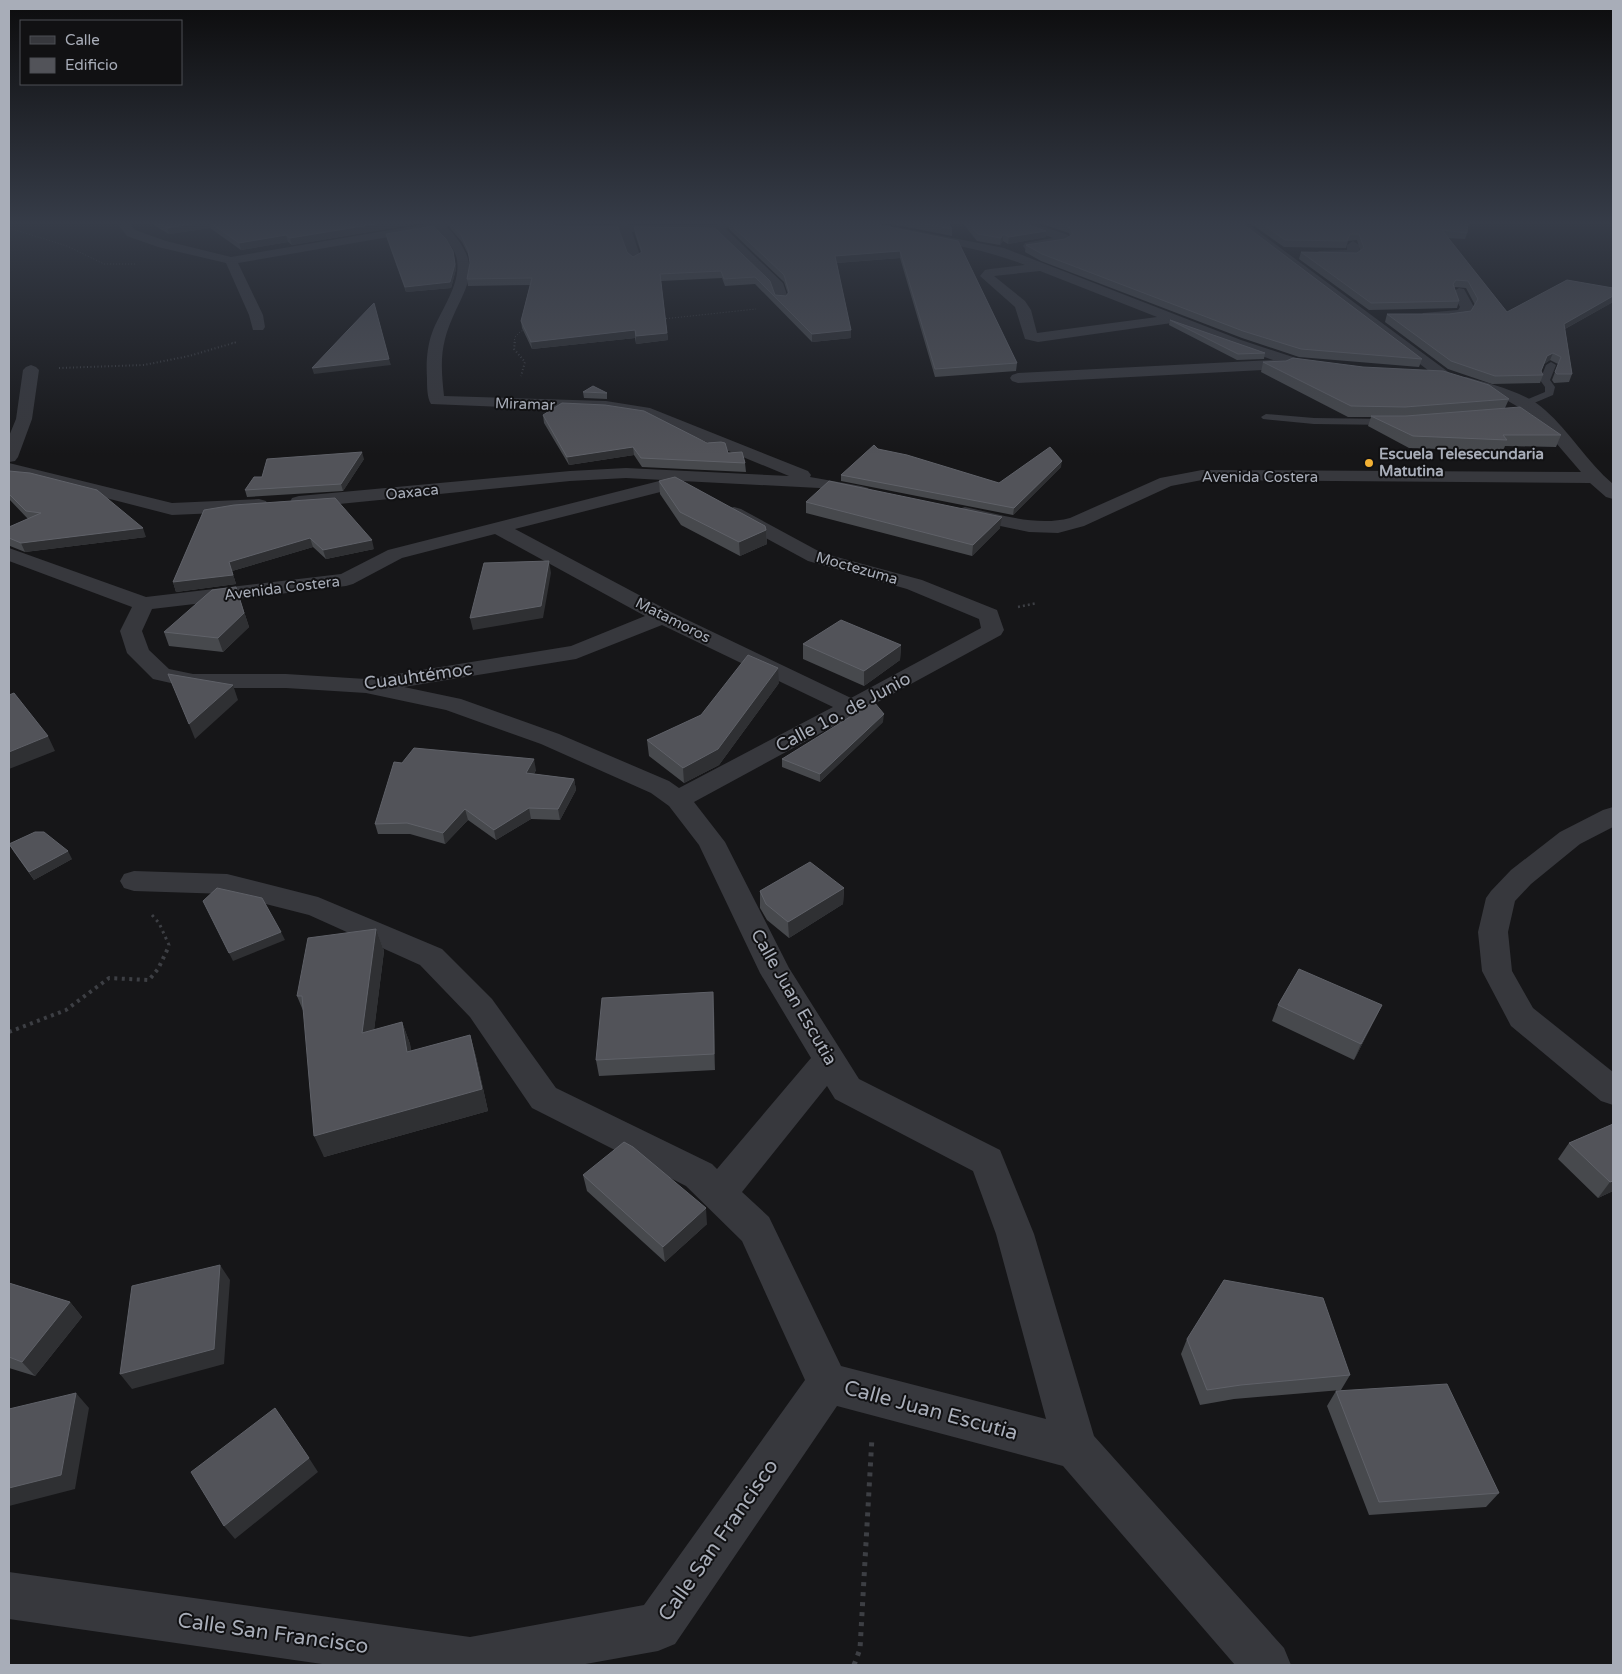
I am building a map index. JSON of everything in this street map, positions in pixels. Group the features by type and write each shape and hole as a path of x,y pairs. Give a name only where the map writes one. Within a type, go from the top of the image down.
{"street":[{"path":"249,299 256,315 258,327"},
{"name":"Miramar","path":"455,299 443,320 437,340 432,368 437,401 606,406 650,413 819,483"},
{"path":"1014,299 1024,310 1030,336 1038,338 1174,319"},
{"path":"1123,299 1296,363"},
{"path":"1344,299 1442,374"},
{"path":"1411,316 1463,314 1467,307 1463,299"},
{"path":"1366,316 1384,316"},
{"path":"1018,378 1296,363 1333,367"},
{"path":"9,457 24,419 31,370"},
{"path":"1414,372 1442,374 1514,398 1521,409 1538,412 1594,478 1613,493"},
{"name":"Oaxaca","path":"9,468 172,509 316,502 626,473 819,483"},
{"name":"Avenida Costera","path":"944,508 1030,526 1058,527 1077,522 1166,482 1202,475 1594,478"},
{"name":"Avenida Costera","path":"9,554 144,604 346,580 395,554 698,476"},
{"name":"Moctezuma","path":"678,482 813,556 847,568 889,577 930,589 989,614"},
{"path":"819,483 876,495"},
{"name":"Matamoros","path":"498,528 663,616 851,707"},
{"name":"Cuauhtémoc","path":"144,604 131,631 138,653 161,674 193,681 286,681 366,686 576,652 663,616"},
{"name":"Calle 1o. de Junio","path":"678,800 993,630 989,614"},
{"name":"Calle Juan Escutia","path":"366,686 452,704 550,739 660,787 678,800 711,842 776,973 847,1089 987,1161 1015,1234 1076,1448 1267,1665"},
{"path":"1613,816 1570,838 1521,877 1501,898 1493,932 1496,970 1522,1017 1613,1091"},
{"name":"Calle Juan Escutia","path":"134,881 226,884 318,907 431,957 481,1008 544,1098 699,1175 756,1229 828,1383 1076,1448"},
{"path":"718,1194 829,1060"},
{"name":"Calle San Francisco","path":"9,1596 470,1661 658,1627 828,1383"}],"lane":[{"path":"1521,409 1550,393 1550,386 1545,380 1551,365"},
{"path":"1266,417 1314,421 1402,422"}],"path":[{"path":"657,319 767,308 779,299"},
{"path":"514,403 525,362 514,349 515,337 521,331 529,330"},
{"path":"31,370 144,365 214,350 238,342"},
{"path":"9,1032 66,1010 109,978 149,980 158,969 169,945 159,923 150,913 191,883"},
{"path":"854,1665 860,1649 875,1394"}],"building":[{"path":"527,299 663,299 667,333 636,336 635,330 531,342 521,321"},
{"path":"777,299 844,299 851,330 812,334"},
{"path":"914,299 986,299 1017,363 935,369"},
{"path":"1160,299 1343,299 1422,359 1301,349 1243,331"},
{"path":"1366,299 1458,299 1459,301 1371,303"},
{"path":"1478,299 1497,299 1507,312 1531,299 1608,299 1564,324 1572,374 1557,374 1555,372 1561,357 1553,353 1547,356 1541,371 1543,375 1495,376 1451,361 1387,314 1449,314 1471,311"},
{"path":"374,303 389,359 312,368 349,329"},
{"path":"1170,320 1265,353 1238,354"},
{"path":"1293,358 1363,367 1443,371 1489,385 1509,399 1405,407 1351,406 1263,362 1286,361"},
{"path":"593,386 607,393 583,392"},
{"path":"562,403 605,405 644,411 707,443 725,443 728,453 742,452 745,463 641,458 633,447 567,457 543,415"},
{"path":"1520,407 1561,435 1503,435 1507,440 1413,436 1371,416 1406,416"},
{"path":"874,445 878,449 907,455 999,483 1050,447 1062,461 1014,508 841,475"},
{"path":"362,452 341,484 245,490 254,477 262,477 267,459"},
{"path":"9,471 30,473 97,490 143,528 21,543 9,538 9,527 41,513 26,511 9,494"},
{"path":"675,477 765,526 766,530 739,542 680,512 659,481"},
{"path":"829,481 1002,517 973,545 806,502"},
{"path":"335,498 372,540 323,550 310,538 229,562 233,575 173,582 204,510 234,505"},
{"path":"549,561 541,606 470,618 484,563"},
{"path":"236,587 244,613 218,638 164,632 212,590"},
{"path":"841,620 901,645 864,671 803,644"},
{"path":"748,655 778,668 718,749 683,768 647,740 701,715"},
{"path":"168,674 233,685 189,724"},
{"path":"14,693 48,736 9,752 9,695"},
{"path":"874,702 884,714 820,774 782,759"},
{"path":"414,748 534,759 526,773 574,779 558,809 529,808 494,830 465,809 443,833 407,823 375,824 394,762 402,763"},
{"path":"35,832 44,832 68,851 29,872 9,844"},
{"path":"810,862 844,888 788,922 766,904 760,891"},
{"path":"217,888 262,898 281,932 229,953 203,901"},
{"path":"376,929 362,1033 402,1022 407,1052 470,1035 482,1089 314,1136 302,996 297,996 308,938"},
{"path":"1299,969 1382,1005 1361,1044 1278,1005"},
{"path":"713,992 714,1054 596,1060 602,998"},
{"path":"1613,1124 1613,1181 1610,1182 1569,1143"},
{"path":"624,1142 633,1147 706,1208 663,1247 583,1175"},
{"path":"220,1265 214,1349 120,1374 132,1286"},
{"path":"1224,1280 1323,1298 1350,1375 1207,1390 1187,1339"},
{"path":"9,1283 70,1302 22,1362 9,1357"},
{"path":"1447,1384 1499,1493 1379,1502 1336,1391"},
{"path":"76,1393 61,1475 9,1488 9,1409"},
{"path":"275,1408 309,1458 224,1526 191,1472"}],"place":[{"name":"Escuela Telesecundaria Matutina","path":"1369,463"}]}
